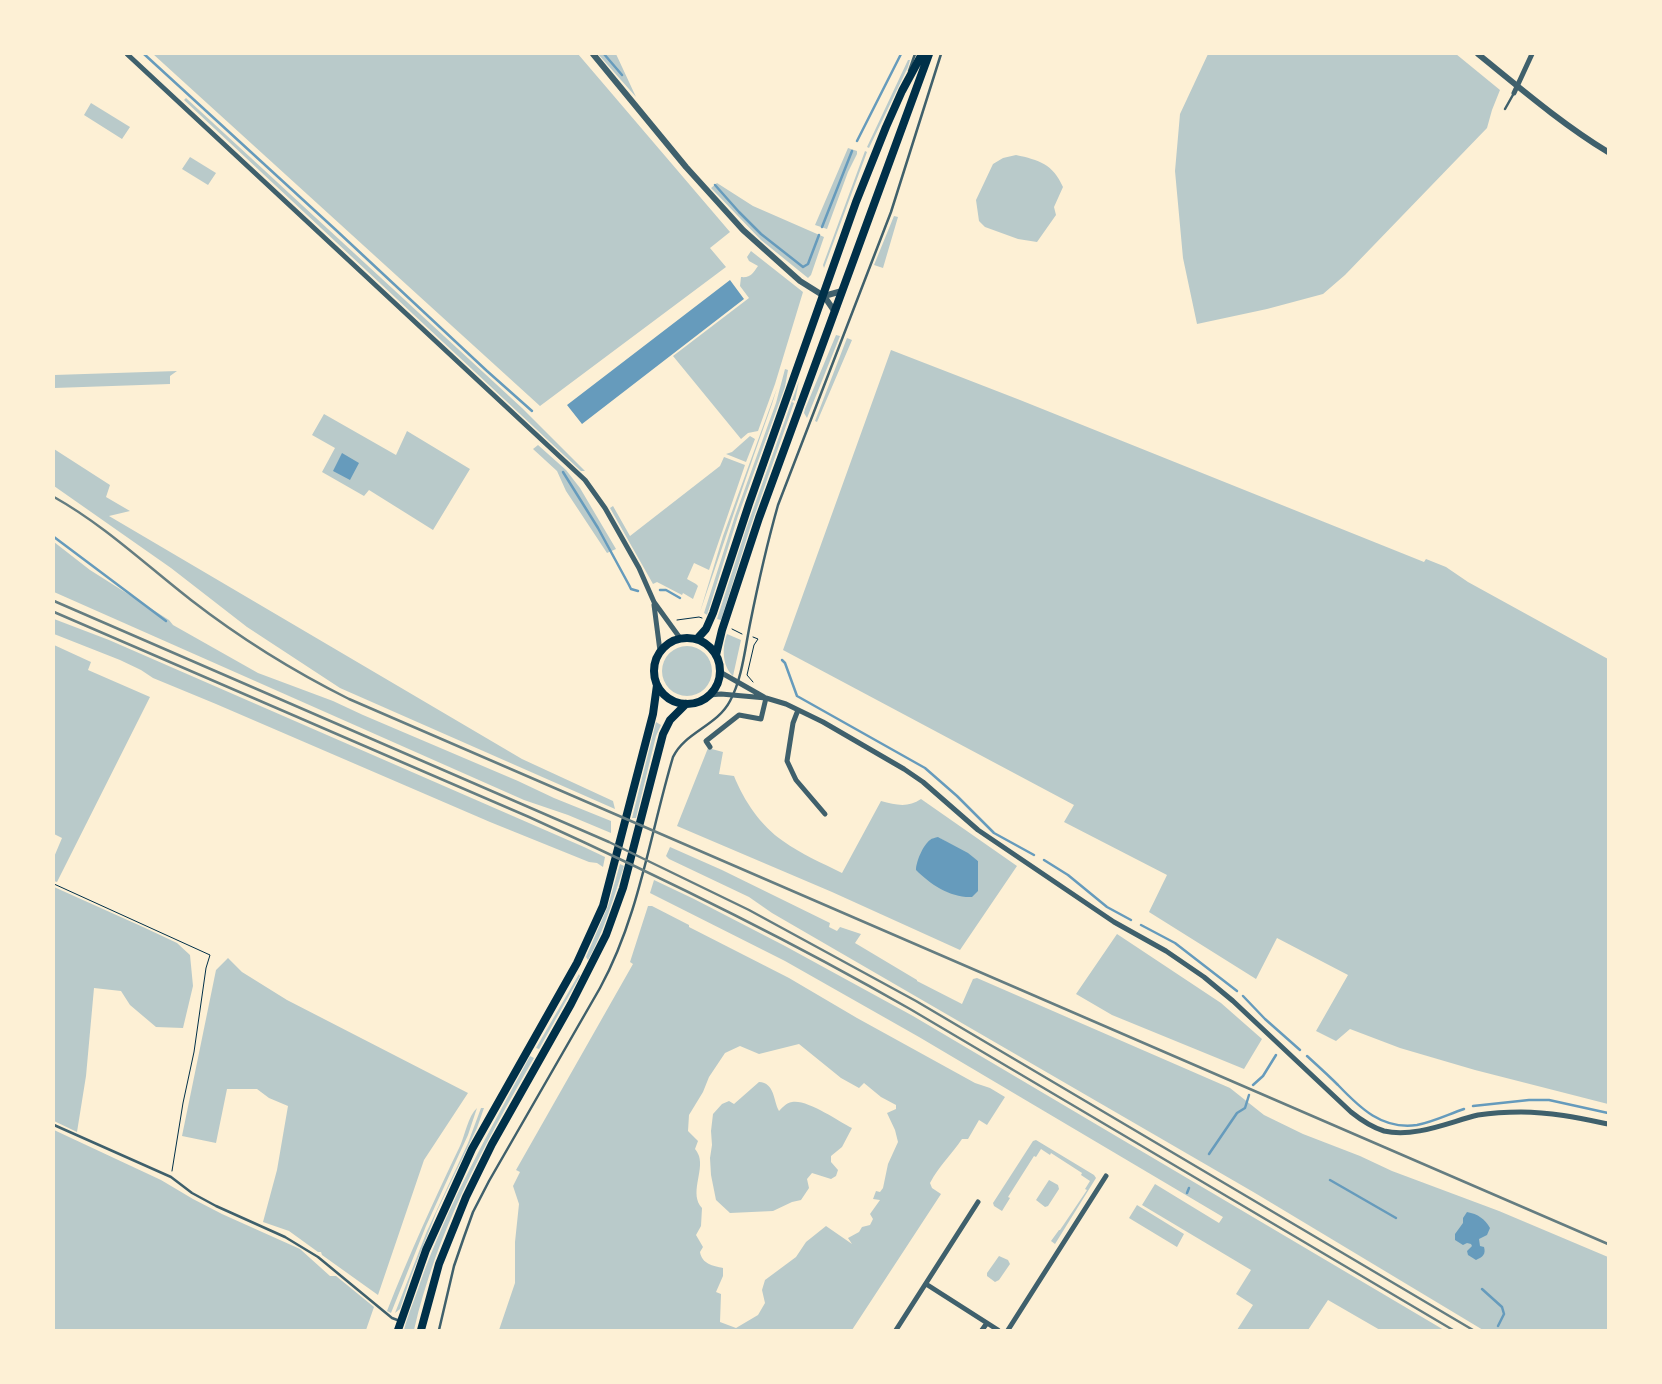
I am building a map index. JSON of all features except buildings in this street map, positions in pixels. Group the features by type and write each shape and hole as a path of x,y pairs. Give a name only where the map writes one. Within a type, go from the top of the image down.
{"main road":[{"path":"697,639 706,629 713,613 749,504 874,154 902,91 922,54"},
{"path":"657,684 666,696 686,704 701,700 709,695 718,683 720,672 716,655 722,630 759,518 928,54"},
{"path":"398,1330 426,1250 472,1149 571,975 603,906 653,714 657,684 654,669 660,651 666,645 680,638 697,639 716,655"},
{"path":"421,1330 439,1264 466,1197 492,1144 575,996 606,935 623,888 663,734 668,723 686,704"}],"street":[{"path":"127,54 585,480 596,494 627,545 654,602 680,638"},
{"path":"593,54 686,167 743,230 800,282 824,296 835,312"},
{"path":"1478,54 1515,90 1608,152"},
{"path":"1515,90 1532,54"},
{"path":"824,296 842,291"},
{"path":"654,602 660,651"},
{"path":"720,672 766,698 823,722 904,769 923,782 978,830 1000,846 1114,922 1166,950 1233,1000 1351,1112 1372,1126 1385,1131 1401,1133 1481,1115 1520,1112 1561,1114 1608,1124"},
{"path":"709,695 766,698"},
{"path":"710,747 706,740 739,715 761,719 766,698"},
{"path":"798,710 793,723 787,761 800,787 825,814"},
{"path":"1008,1330 1106,1176"},
{"path":"896,1330 978,1202"},
{"path":"926,1284 998,1330"},
{"path":"982,1330 986,1323"}],"lane":[{"path":"902,91 915,54"},
{"path":"439,1330 454,1266 473,1212 609,973 622,942 673,757 687,739 720,714 732,695 766,548 778,505 890,212 941,54"},
{"path":"1505,109 1515,90"},
{"path":"54,1125 171,1177 192,1193 216,1206 285,1236 318,1257 392,1318 401,1322"}],"path":[{"path":"675,620 699,616"},
{"path":"747,675 754,645 758,639"},
{"path":"54,884 210,955 206,968 194,1052 183,1103 171,1177"}],"shaded area":[{"path":"153,54 578,54 730,232 710,248 726,267 540,406"},
{"path":"598,54 616,54 636,97"},
{"path":"1208,54 1456,54 1500,90 1487,128 1345,275 1323,294 1267,309 1197,324 1183,258 1175,171 1180,114"},
{"path":"908,60 910,60 908,67 869,148 867,147"},
{"path":"186,98 522,408 585,471 581,471 184,100"},
{"path":"91,103 130,127 122,139 84,115"},
{"path":"848,148 857,151 857,154 848,172 827,229 815,225"},
{"path":"865,151 867,152 824,268 823,265"},
{"path":"1016,155 1038,161 1050,168 1063,187 1054,207 1056,215 1037,242 1018,239 985,227 979,221 976,200 993,164 1003,158"},
{"path":"190,157 216,173 208,185 182,169"},
{"path":"717,183 753,206 824,237 811,275 808,278 761,240 711,188"},
{"path":"894,216 898,217 883,268 874,265"},
{"path":"751,251 803,292 775,384 758,431 748,433 741,439 673,356 749,298 740,286 741,277 749,276 758,266 749,261 747,257"},
{"path":"836,335 840,336 807,418 804,413 805,409"},
{"path":"847,338 852,340 817,422 815,421"},
{"path":"891,350 1424,562 1426,559 1446,567 1468,582 1608,659 1608,1104 1475,1070 1400,1048 1350,1029 1336,1041 1316,1031 1348,975 1277,938 1256,979 1149,912 1167,875 1064,822 1074,805 783,650"},
{"path":"785,369 788,370 785,387 738,516 707,615 704,613 735,516 776,403"},
{"path":"177,371 170,376 170,384 54,388 54,375"},
{"path":"799,381 795,401 793,400 792,402 794,403 750,528 721,620 717,619 746,529"},
{"path":"777,388 772,404 700,612 723,536"},
{"path":"324,414 396,455 407,431 470,469 433,530 369,490 364,496 322,472 335,448 312,435"},
{"path":"750,436 755,439 746,462 726,454 732,452"},
{"path":"538,445 566,470 580,488 616,549 607,553 566,491 557,471 533,449"},
{"path":"54,449 110,485 106,497 130,511 109,516 522,759 613,801 615,809 340,688 247,627 171,568 54,486"},
{"path":"724,457 745,465 709,570 694,563 687,579 698,586 693,599 657,582 653,584 610,508 613,506 630,536 720,466"},
{"path":"54,542 90,570 169,620 173,625 258,673 333,701 611,821 611,833 568,815 524,800 54,592"},
{"path":"54,619 109,640 584,847 605,857 603,867 490,822 153,678 120,660 54,634"},
{"path":"727,634 741,640 733,676 729,672 724,656"},
{"path":"54,645 91,662 88,670 150,697 57,882 54,881 54,857 62,838 54,834"},
{"path":"682,646 692,646 705,653 712,666 712,676 705,689 692,696 682,696 673,692 666,685 662,676 662,666 666,657 673,650"},
{"path":"656,722 661,725 656,736 636,818 632,818"},
{"path":"708,748 723,752 719,774 734,776 748,804 767,828 797,850 842,873 881,801 907,805 921,799 1017,866 960,950 832,892 677,826","holes":["938,837 978,861 978,890"]},
{"path":"670,847 722,870 830,923 829,927 837,931 840,927 861,934 855,943 917,981 962,1004 973,979 977,978 1230,1088 1264,1115 1303,1134 1360,1156 1392,1171 1499,1211 1608,1257 1608,1330 1483,1330 1255,1193 772,913 749,897 669,859 666,856"},
{"path":"620,864 624,866 612,902 588,960 586,957 608,906"},
{"path":"654,880 785,946 913,1016 1444,1330 1380,1330 1328,1300 1308,1330 1237,1330 1253,1305 1236,1294 1251,1270 1142,1205 1155,1184 1219,1223 1223,1217 919,1037 785,961 650,893"},
{"path":"54,887 177,943 190,955 193,986 183,1028 156,1027 130,1005 121,991 94,988 86,1076 77,1132 54,1121"},
{"path":"648,906 652,906 789,978 975,1083 990,1088 1005,1097 987,1125 979,1120 968,1139 962,1139 941,1166 930,1183 932,1188 941,1194 852,1330 499,1330 515,1283 515,1242 519,1204 513,1186 520,1172 516,1170 633,964 630,962","holes":["799,1044 841,1078 859,1088 864,1083 881,1097 896,1105 896,1109 887,1113 898,1142 888,1164 883,1188 880,1192 876,1191 873,1199 880,1200 870,1214 873,1219 870,1225 862,1227 859,1232 848,1238 852,1244 826,1226 806,1242 796,1257 765,1280 762,1290 765,1303 758,1315 736,1328 720,1322 721,1294 716,1292 723,1276 723,1268 712,1265 703,1259 700,1252 703,1247 696,1235 701,1226 702,1208 697,1196 700,1162 695,1149 698,1141 688,1131 689,1115 703,1092 709,1077 725,1053 740,1046 759,1054"]},
{"path":"1117,934 1221,1003 1262,1039 1244,1069 1112,1015 1076,994"},
{"path":"228,958 242,972 287,1000 468,1093 424,1160 378,1295 322,1255 321,1252 318,1252 289,1231 263,1222 277,1170 288,1106 269,1098 257,1089 227,1089 216,1143 182,1136 216,970"},
{"path":"579,974 580,976 539,1049 536,1048"},
{"path":"530,1056 534,1058 463,1190 435,1258 414,1330 404,1330 431,1253 444,1224 470,1168"},
{"path":"759,1082 768,1085 771,1089 779,1111 788,1103 798,1102 814,1107 852,1128 842,1147 831,1156 831,1162 838,1170 836,1176 831,1179 812,1173 807,1179 809,1188 801,1200 773,1211 730,1213 716,1200 711,1175 710,1158 713,1114 722,1104 729,1101 734,1104"},
{"path":"477,1108 468,1135 426,1226 391,1313 387,1311 404,1269 460,1146 469,1121"},
{"path":"481,1108 484,1108 477,1128 437,1211 400,1309 395,1313 427,1231 468,1143"},
{"path":"54,1130 161,1180 222,1214 300,1249 330,1276 336,1276 374,1307 366,1330 54,1330"},
{"path":"1036,1140 1096,1178 1055,1244 1051,1241 1087,1190 1085,1189 1090,1181 1081,1175 1082,1173 1051,1153 1050,1155 1041,1149 1036,1157 1034,1156 1008,1197 1010,1198 1002,1211 994,1206 993,1203 1033,1141"},
{"path":"1049,1180 1058,1185 1059,1189 1048,1206 1045,1207 1036,1200"},
{"path":"1137,1205 1184,1234 1177,1247 1129,1218"},
{"path":"999,1256 1008,1260 1010,1264 999,1280 995,1282 987,1276 987,1273"}],"water":[{"path":"730,280 744,299 582,424 567,405"},
{"path":"342,453 359,463 350,480 333,471"},
{"path":"938,837 968,853 978,861 978,891 972,897 949,893 928,881 916,870 922,850 927,842"},
{"path":"1467,1212 1481,1217 1490,1228 1487,1235 1479,1239 1480,1246 1484,1247 1485,1252 1476,1260 1468,1255 1467,1251 1472,1246 1471,1244 1463,1245 1455,1240 1455,1234 1463,1223 1463,1218"}],"waterway":[{"path":"144,54 532,411"},
{"path":"604,54 622,75"},
{"path":"857,141 901,54"},
{"path":"822,227 852,151"},
{"path":"715,185 761,234 803,267 808,264 819,235"},
{"path":"563,472 598,528 631,589 638,591"},
{"path":"54,537 166,621"},
{"path":"660,590 666,590 680,598"},
{"path":"782,660 785,663 797,696 925,768 957,796 994,833 1034,855"},
{"path":"1044,860 1068,875 1107,907 1131,920"},
{"path":"1141,925 1175,943 1237,991"},
{"path":"1243,996 1265,1019 1300,1050"},
{"path":"1253,1085 1263,1076 1276,1055"},
{"path":"1307,1056 1363,1109 1382,1121 1404,1126 1417,1125 1464,1109"},
{"path":"1209,1154 1237,1113 1245,1108 1249,1095"},
{"path":"1473,1106 1529,1100 1549,1100 1608,1113"},
{"path":"1330,1180 1396,1218"},
{"path":"1187,1193 1189,1188"},
{"path":"1482,1289 1502,1307 1504,1314 1498,1326"}],"railway":[{"path":"54,497 90,520 228,628 287,665 349,699 1608,1244"},
{"path":"54,601 609,842 749,910 916,1001 1473,1330"},
{"path":"54,612 529,817 674,885 816,957 910,1009 1453,1330"}]}
